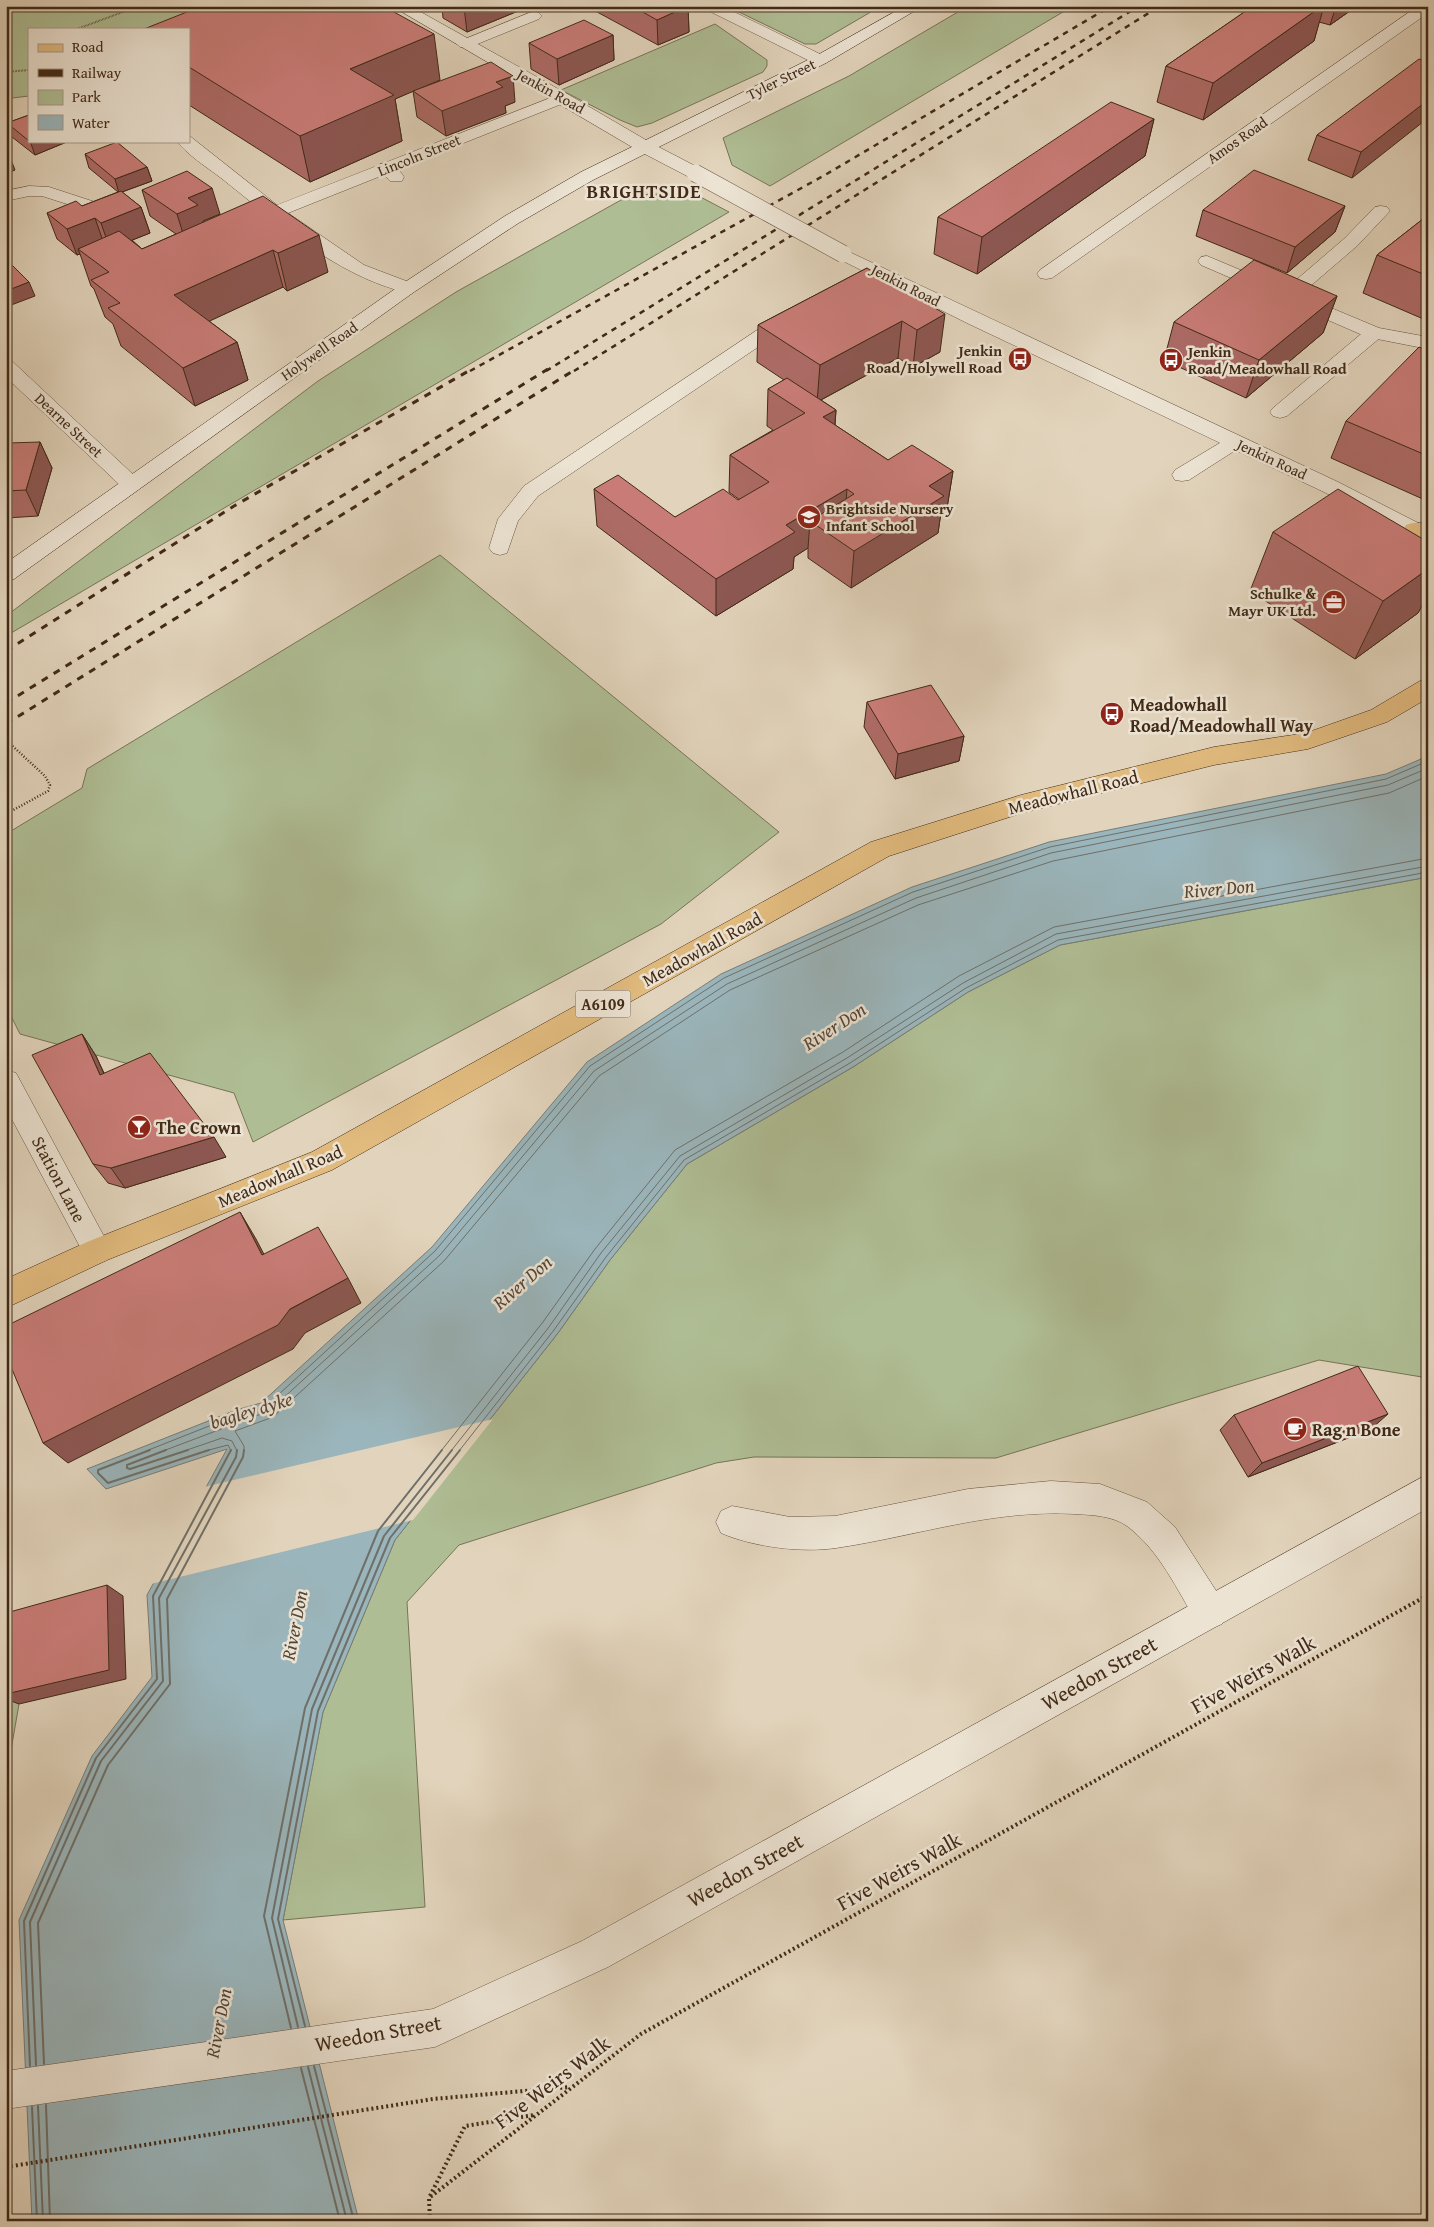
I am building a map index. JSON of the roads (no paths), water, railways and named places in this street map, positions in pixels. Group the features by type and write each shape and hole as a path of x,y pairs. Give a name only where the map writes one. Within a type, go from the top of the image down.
{"main road":[{"path":"1423,532 1428,556"},
{"name":"Meadowhall Road","path":"6,1294 97,1251 322,1161 880,849 1021,804 1214,756 1308,741 1380,716 1428,687"}],"street":[{"name":"Jenkin Road","path":"399,6 645,147 843,254 861,272 976,320 1423,532"},
{"path":"710,6 820,60"},
{"name":"Tyler Street","path":"645,147 820,60 916,6"},
{"name":"Amos Road","path":"1046,274 1428,6"},
{"path":"465,44 534,16"},
{"name":"Lincoln Street","path":"276,212 391,172 562,98"},
{"path":"186,142 276,212 352,266 408,288"},
{"name":"Holywell Road","path":"6,574 408,288 511,220 587,176 645,147"},
{"path":"6,196 38,184 43,191 92,207"},
{"path":"1287,297 1351,242 1382,211"},
{"path":"1207,261 1374,333 1428,343"},
{"path":"500,548 508,519 532,491 806,307"},
{"path":"1280,412 1374,333"},
{"name":"Dearne Street","path":"6,366 131,484"},
{"path":"1182,476 1235,442"},
{"name":"Station Lane","path":"6,1081 97,1251"},
{"name":"Weedon Street","path":"6,2090 435,2028 595,1954 1428,1490"},
{"path":"732,1522 790,1533 835,1532 968,1504 1051,1497 1100,1500 1136,1513 1164,1538 1210,1612"}],"water":[{"path":"1428,756 1428,877 1060,945 968,992 853,1067 687,1164 610,1260 558,1333 395,1540 323,1712 283,1920 359,2221 32,2221 19,1920 92,1756 152,1677 147,1595 227,1449 106,1489 87,1469 236,1410 261,1403 432,1247 587,1062 721,974 912,887 1049,842 1386,774"}],"railway":[{"path":"470,371 825,175 1111,6"},
{"path":"546,371 1139,6"},
{"path":"574,371 1160,6"},
{"path":"6,651 234,506 472,369"},
{"path":"6,703 548,369"},
{"path":"6,724 576,369"}],"place":[{"name":"Jenkin Road/Holywell Road","path":"1020,359"},
{"name":"Jenkin Road/Meadowhall Road","path":"1171,360"},
{"name":"Brightside Nursery Infant School","path":"809,517"},
{"name":"Schulke & Mayr UK Ltd.","path":"1334,602"},
{"name":"Meadowhall Road/Meadowhall Way","path":"1112,714"},
{"name":"The Crown","path":"139,1127"},
{"name":"Rag n Bone","path":"1295,1429"}],"district":[{"name":"BRIGHTSIDE","path":"644,191"}],"water label":[{"name":"River Don","path":"1219,888"},
{"name":"River Don","path":"834,1026"},
{"name":"River Don","path":"522,1282"},
{"name":"bagley dyke","path":"251,1410"},
{"name":"River Don","path":"294,1625"},
{"name":"River Don","path":"218,2023"}]}
